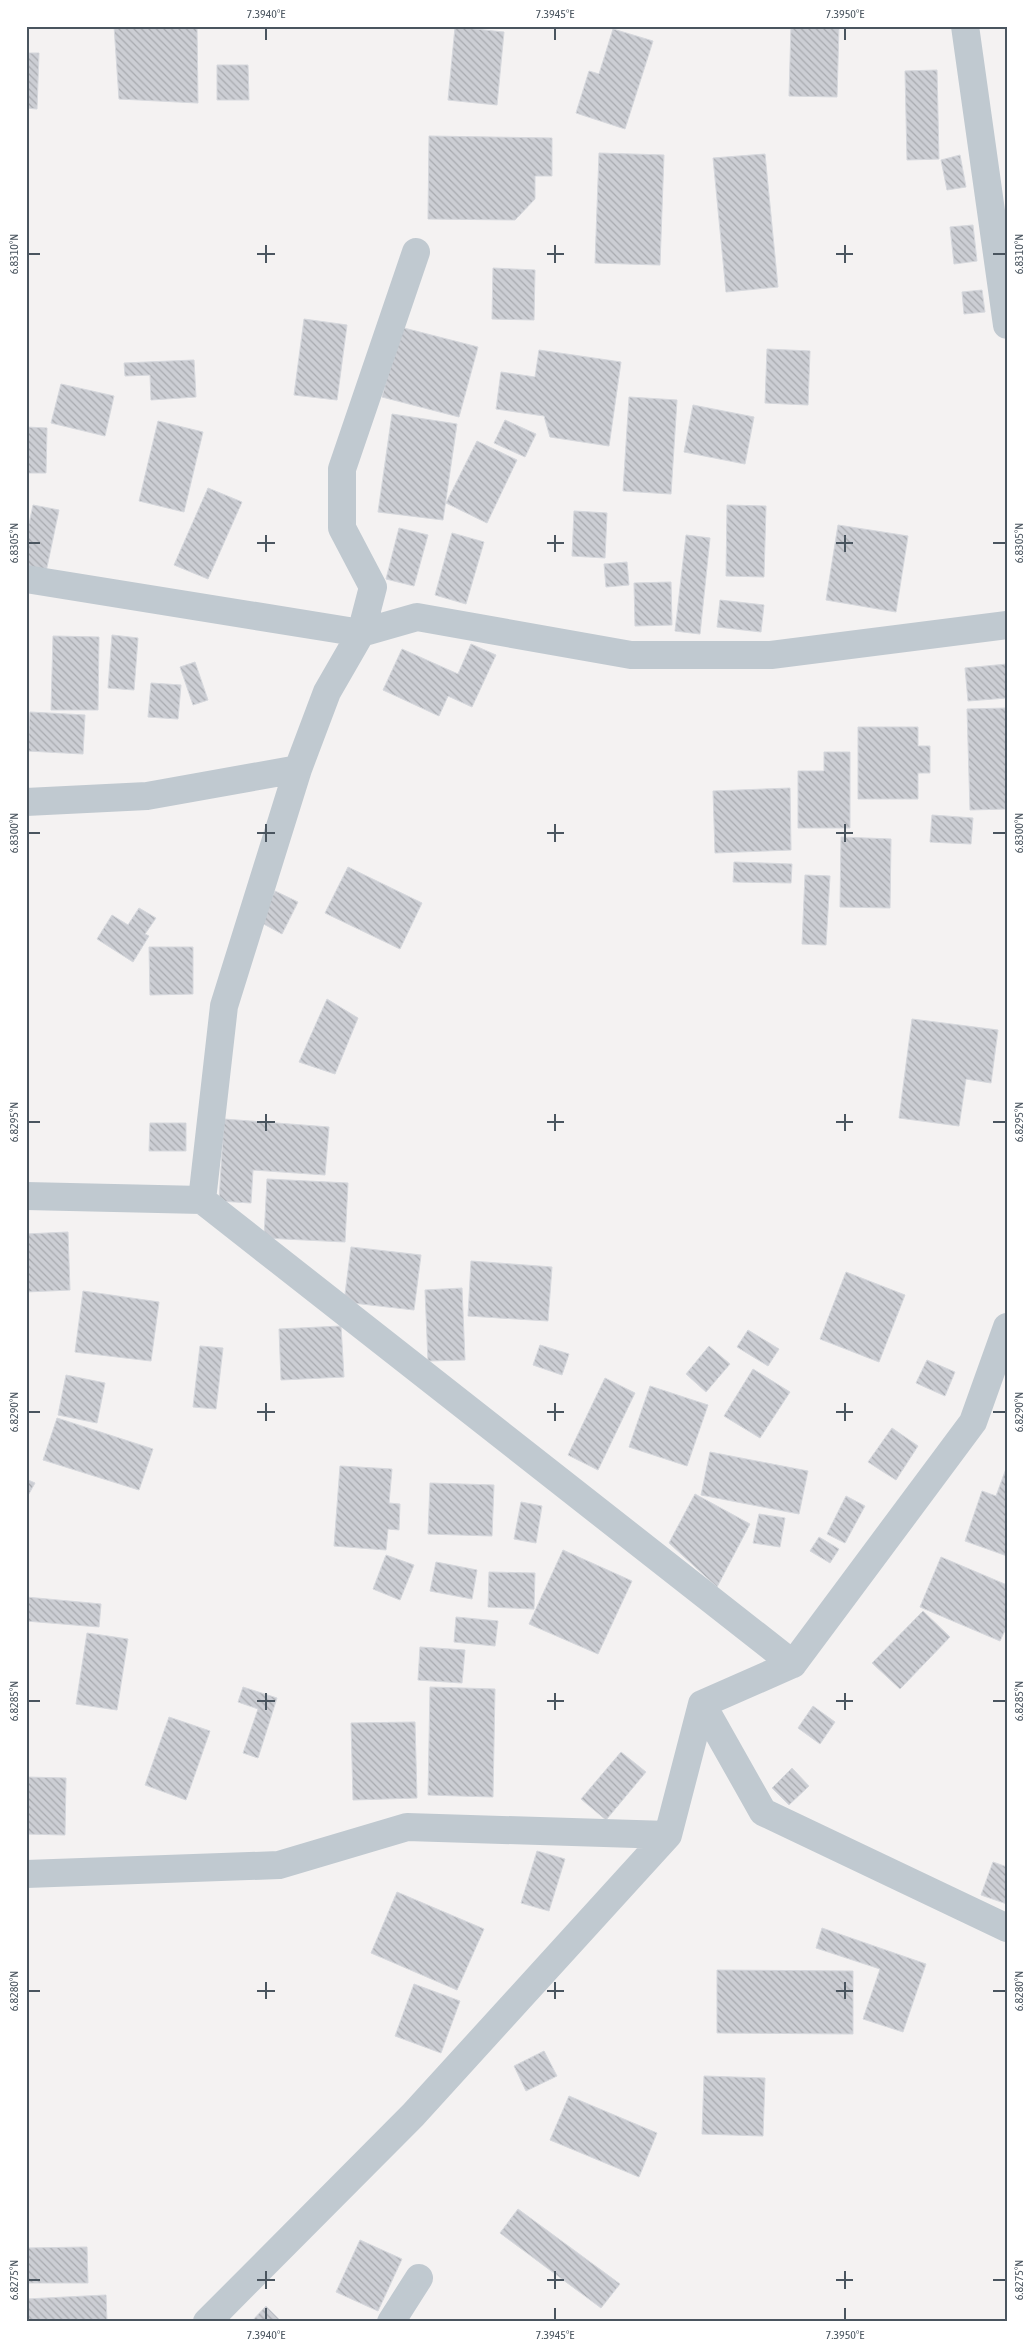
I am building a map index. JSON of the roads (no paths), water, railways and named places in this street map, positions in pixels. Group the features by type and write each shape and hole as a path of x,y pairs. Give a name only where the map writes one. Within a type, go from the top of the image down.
{"street":[{"path":"965,26 1007,325"},
{"path":"202,1200 224,1006 298,769 327,692 361,633 373,587 342,528 342,469 416,252"},
{"path":"26,579 361,633 416,618 631,654 771,654 1007,625"},
{"path":"26,802 147,796 298,769"},
{"path":"26,1196 202,1200 793,1664"},
{"path":"702,1704 793,1664 973,1422 1007,1327"},
{"path":"208,2322 413,2115 668,1835 702,1704"},
{"path":"702,1704 763,1812 1007,1928"},
{"path":"26,1874 279,1865 407,1827 668,1835"},
{"path":"391,2322 419,2278"}]}
